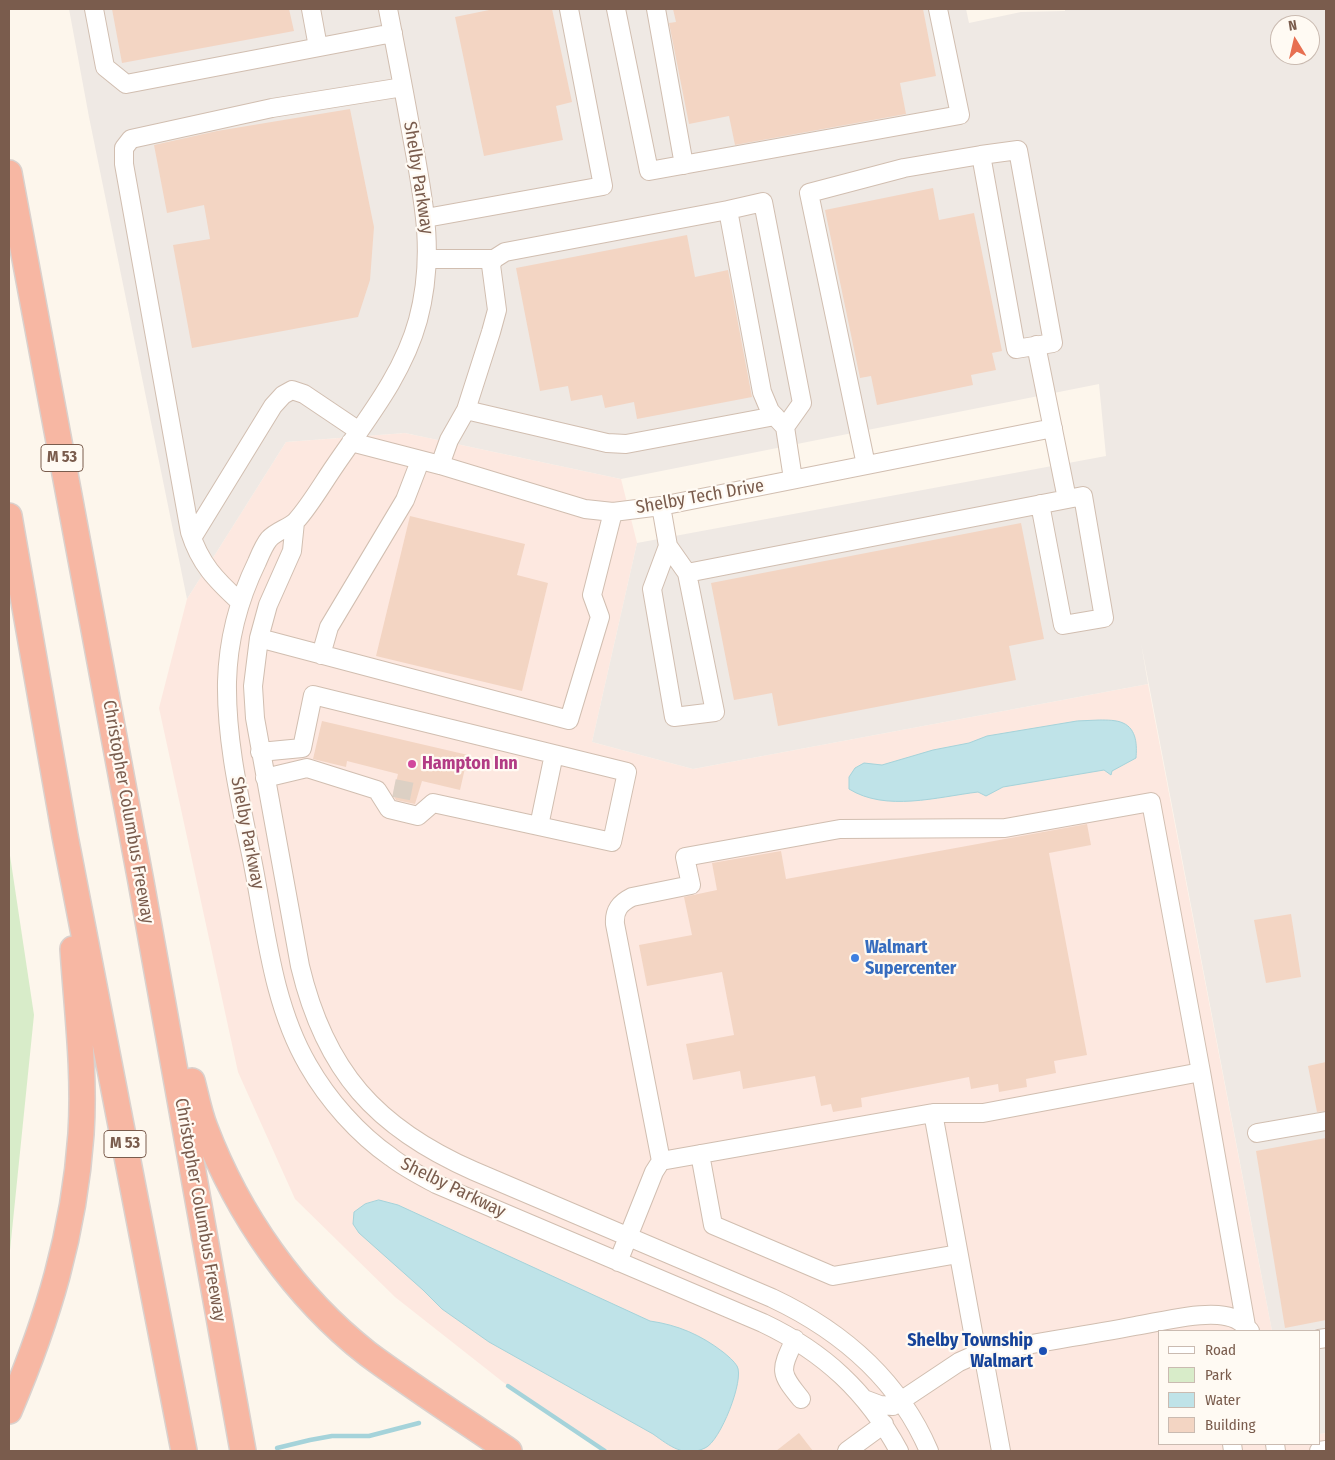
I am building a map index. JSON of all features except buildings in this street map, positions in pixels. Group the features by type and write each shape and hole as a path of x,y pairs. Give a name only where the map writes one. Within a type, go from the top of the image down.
{"highway":[{"name":"Christopher Columbus Freeway","path":"9,173 141,882 243,1451"},
{"name":"M 53","path":"9,516 65,836 184,1451"},
{"path":"9,1411 30,1360 55,1286 70,1222 77,1175 81,1132 81,1059 65,836"},
{"path":"141,882 204,1127 235,1192 261,1237 286,1272 337,1327 394,1372 509,1451"}],"street":[{"path":"94,9 105,67 126,84 393,33"},
{"path":"311,9 318,47"},
{"name":"Shelby Parkway","path":"388,9 426,218 428,258 423,298 411,340 393,380 295,522 270,538 257,561 240,602 230,642 227,681 229,725 238,784 274,975 293,1036 318,1082 352,1123 390,1157 436,1184 763,1323 795,1339 828,1363 851,1384 884,1424 899,1451"},
{"path":"426,218 603,186 570,9"},
{"path":"616,9 649,171 960,116 938,9"},
{"path":"656,9 684,165"},
{"path":"240,602 209,571 197,552 192,538 126,174 124,148 131,139 272,108 403,87"},
{"path":"866,465 810,193 904,168 981,155 1018,150 1053,342 1016,348 981,155"},
{"path":"440,465 449,440 466,410 497,310 491,273 494,259 504,252 763,202 802,403 780,421 626,444 608,442 466,410"},
{"path":"728,210 762,392 770,411 780,421 793,479"},
{"path":"428,258 494,259"},
{"path":"1036,345 1066,498"},
{"name":"Shelby Tech Drive","path":"192,538 273,406 283,395 292,390 304,394 355,437 420,461 440,465 585,510 613,512 662,506 1053,428"},
{"path":"321,655 329,628 406,500 420,461"},
{"path":"687,573 1066,498 1082,496 1104,618 1063,625 1040,504"},
{"path":"662,506 668,546 687,573 714,712 674,717 652,589 668,546"},
{"path":"259,638 569,720 600,617 592,595 613,512"},
{"name":"Shelby Parkway","path":"295,522 292,551 268,605 259,638 255,660 254,700 260,752 306,992 326,1042 351,1082 387,1120 409,1137 451,1162 709,1270 794,1308 825,1326 859,1352 873,1367 900,1401 929,1451"},
{"path":"227,681 243,683 254,700"},
{"path":"265,778 307,768 386,789 389,809 398,812 418,816 426,798 612,842 627,772 313,695 302,748 307,768"},
{"path":"260,752 302,748"},
{"path":"539,826 554,754"},
{"path":"662,1161 615,924 617,909 623,902 632,897 691,885 685,857 840,829 1005,828 1151,802 1248,1329"},
{"path":"618,1262 654,1172 662,1161 933,1113 983,1113 1201,1072"},
{"path":"933,1113 958,1254 1001,1451"},
{"path":"1257,1133 1326,1121"},
{"path":"700,1154 712,1225 833,1276 958,1254"},
{"path":"681,1288 684,1281 690,1275 709,1270"},
{"path":"864,1398 887,1407 893,1406 959,1362 980,1353 1209,1323 1226,1316 1236,1318 1248,1329"},
{"path":"795,1339 785,1361 784,1373 788,1384 801,1399"},
{"path":"847,1451 884,1424"},
{"path":"1319,1451 1326,1450"}],"shaded area":[{"path":"69,9 966,9 969,23 1021,12 1065,11 1065,9 1326,9 1326,1433 1320,1434 1320,1330 1272,1330 1141,643 1148,684 693,769 592,742 637,543 1106,456 1099,384 621,479 405,433 286,442 187,599 89,117"},
{"path":"405,433 621,479 637,543 592,742 693,769 1148,684 1272,1330 1158,1330 1158,1445 1320,1445 1320,1434 1326,1433 1326,1451 605,1451 508,1386 395,1297 295,1199 238,1072 159,708 187,599 286,442"}],"green space":[{"path":"9,849 34,1015 9,1260"}],"water":[{"path":"1100,720 1123,723 1131,729 1135,738 1136,758 1112,771 1111,775 1104,770 1003,787 986,796 978,792 912,801 879,800 863,796 849,789 849,777 855,768 864,763 882,765 933,750 969,743 987,736 1077,721"},
{"path":"379,1200 398,1205 650,1321 680,1328 715,1346 734,1362 739,1373 730,1410 711,1443 705,1448 690,1452 665,1443 653,1434 489,1342 442,1309 359,1233 353,1224 354,1212 365,1204"}],"waterway":[{"path":"508,1386 605,1451"},
{"path":"277,1448 332,1436 369,1436 419,1423"}],"tunnel":[{"path":"394,788 419,793"}],"place":[{"name":"Hampton Inn","path":"412,764"},
{"name":"Walmart Supercenter","path":"855,958"},
{"name":"Shelby Township Walmart","path":"1043,1351"}]}
